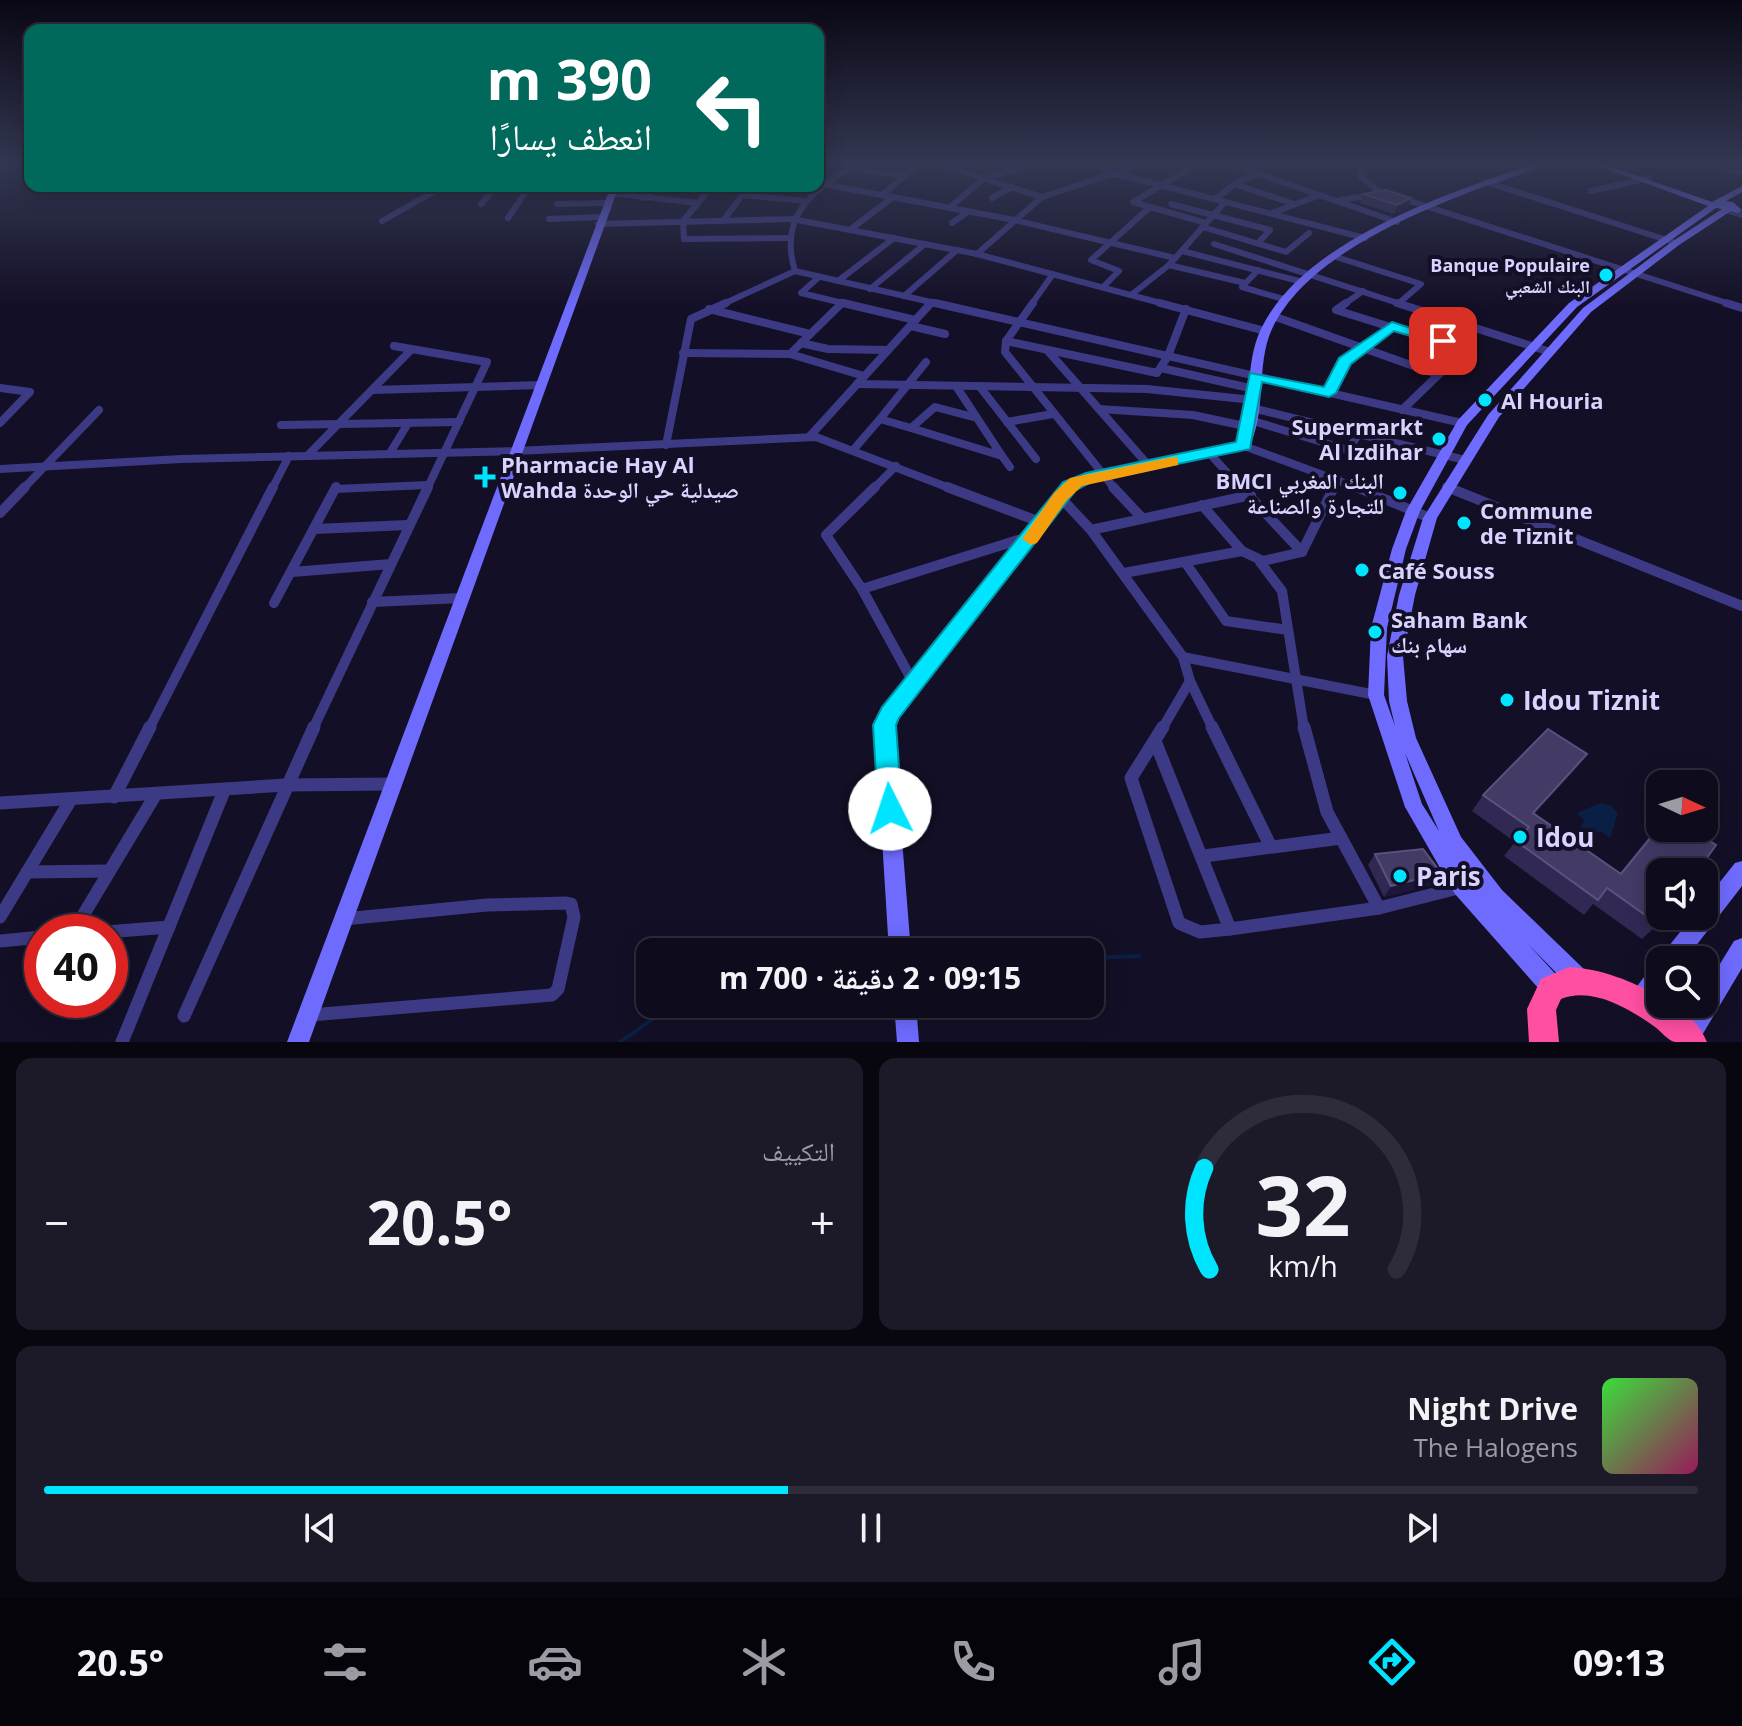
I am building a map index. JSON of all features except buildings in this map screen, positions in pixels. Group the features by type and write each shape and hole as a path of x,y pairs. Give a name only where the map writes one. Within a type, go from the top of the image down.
{"highway":[{"path":"1544,1042 1540,1016 1547,996 1567,985 1620,988 1642,999 1690,1040"}],"street":[{"path":"382,221 397,213"},
{"path":"508,218 512,213"},
{"path":"552,213 549,219 571,213"},
{"path":"298,1042 603,213"},
{"path":"650,213 683,221 792,219 851,229 977,254 1265,331"},
{"path":"690,213 683,221 682,237 693,242 788,238"},
{"path":"723,221 729,213"},
{"path":"795,271 788,238 792,219 797,213"},
{"path":"851,229 872,213"},
{"path":"952,223 967,213"},
{"path":"977,213 1175,258"},
{"path":"977,254 1023,213"},
{"path":"1103,287 1119,271 1091,260 1143,213"},
{"path":"1164,213 1288,252 1309,233"},
{"path":"1200,213 1270,230 1259,242"},
{"path":"1131,295 1169,265 1215,213"},
{"path":"1272,213 1365,238"},
{"path":"1370,213 1397,222"},
{"path":"1244,446 1265,331 1283,299 1299,281 1333,256 1413,213"},
{"path":"1445,213 1742,310"},
{"path":"1594,213 1677,236"},
{"path":"1567,985 1479,879 1437,810 1407,738 1395,684 1395,656 1407,595 1432,514 1494,415 1580,307 1677,236 1719,213"},
{"path":"1201,256 1239,222"},
{"path":"838,281 894,238"},
{"path":"870,289 925,244"},
{"path":"1214,244 1547,351"},
{"path":"904,296 957,250"},
{"path":"1182,251 1299,281"},
{"path":"1333,256 1421,284 1399,303"},
{"path":"1169,265 1245,283"},
{"path":"1258,270 1242,288 1283,299"},
{"path":"666,445 691,319 795,271 1168,356 1252,403 1348,450 1354,446 1358,435"},
{"path":"1053,274 1006,341 1005,352 1102,475 1142,518"},
{"path":"819,277 801,293 945,334"},
{"path":"1363,291 1336,310 1392,326 1461,349 1462,352 1402,410"},
{"path":"809,437 932,302"},
{"path":"790,354 842,303"},
{"path":"709,309 810,334"},
{"path":"1006,341 1154,373 1168,356 1186,309"},
{"path":"1273,316 1436,374"},
{"path":"1567,985 1462,887 1414,807 1376,695 1379,628 1411,506 1447,456 1462,423 1531,346 1568,320"},
{"path":"1329,393 1341,365 1392,326"},
{"path":"801,343 828,349 888,350"},
{"path":"184,1016 286,785 487,362 394,346"},
{"path":"307,456 411,350"},
{"path":"1048,351 1149,466"},
{"path":"683,353 790,354 864,376"},
{"path":"854,449 926,362"},
{"path":"1161,368 1252,403"},
{"path":"857,384 1203,392 1252,403 1358,435 1465,460"},
{"path":"373,390 542,385"},
{"path":"956,386 1010,467"},
{"path":"980,387 1036,459"},
{"path":"0,388 30,392 0,423"},
{"path":"1099,409 1193,415 1252,403 1329,393 1462,423"},
{"path":"911,428 933,407 977,418"},
{"path":"1476,408 1494,415"},
{"path":"0,513 99,410"},
{"path":"1007,422 1053,414"},
{"path":"880,419 1003,456"},
{"path":"281,425 336,427 459,422"},
{"path":"390,453 407,425"},
{"path":"0,469 181,459 516,451 809,437 854,449 1039,529"},
{"path":"899,938 884,725 913,682 1039,529 1060,497 1076,482 1244,446 1432,514"},
{"path":"1211,455 1302,552"},
{"path":"114,797 289,456"},
{"path":"896,466 826,535 862,589 913,682"},
{"path":"1302,552 1338,479"},
{"path":"274,603 336,485 428,485"},
{"path":"1447,487 1742,606"},
{"path":"1091,530 1251,495"},
{"path":"1060,497 1091,530 1183,657 1190,681 1270,845"},
{"path":"1202,505 1250,559 1260,562 1302,552"},
{"path":"314,529 408,525"},
{"path":"862,589 1039,529"},
{"path":"1124,573 1242,551"},
{"path":"1185,562 1226,621 1288,630"},
{"path":"1260,562 1282,591 1307,745 1327,812 1379,908"},
{"path":"292,572 391,564"},
{"path":"372,602 462,598"},
{"path":"1183,657 1376,695"},
{"path":"1190,681 1175,698 1155,741 1139,759 1131,778 1179,923 1200,932 1379,908 1462,887 1479,879"},
{"path":"1155,741 1204,856 1230,929"},
{"path":"0,803 70,801 286,785 392,784"},
{"path":"122,1042 224,791"},
{"path":"84,914 156,794"},
{"path":"0,917 70,801"},
{"path":"1204,856 1341,838"},
{"path":"1683,946 1742,870"},
{"path":"27,872 109,871"},
{"path":"307,1016 552,995 558,989 574,917 571,904 566,903 487,905 341,919"},
{"path":"128,930 169,927"},
{"path":"0,941 24,939"},
{"path":"1690,1040 1742,948"},
{"path":"1642,999 1646,994"},
{"path":"906,1018 908,1042"}],"water":[{"path":"1600,803 1610,805 1618,813 1610,838 1602,832 1589,834 1581,827 1584,820 1577,813"}],"waterway":[{"path":"1104,957 1139,956"},
{"path":"620,1042 654,1018"}],"slow traffic":[{"path":"1031,539 1060,497 1076,482 1173,462"}],"place":[{"name":"Banque Populaire البنك الشعبي","path":"1606,275"},
{"name":"Al Houria","path":"1485,400"},
{"name":"Supermarkt Al Izdihar","path":"1439,439"},
{"name":"Pharmacie Hay Al Wahda صيدلية حي الوحدة","path":"485,477"},
{"name":"BMCI البنك المغربي للتجارة والصناعة","path":"1400,493"},
{"name":"Commune de Tiznit","path":"1464,523"},
{"name":"Café Souss","path":"1362,570"},
{"name":"Saham Bank سهام بنك","path":"1375,632"},
{"name":"Idou Tiznit","path":"1507,700"},
{"name":"Idou","path":"1520,837"},
{"name":"Paris","path":"1400,876"}],"route":[{"path":"890,809 884,725 890,713 1034,535 1069,486 1086,478 1244,446 1256,376 1329,393 1341,365 1392,326 1443,341"}]}
